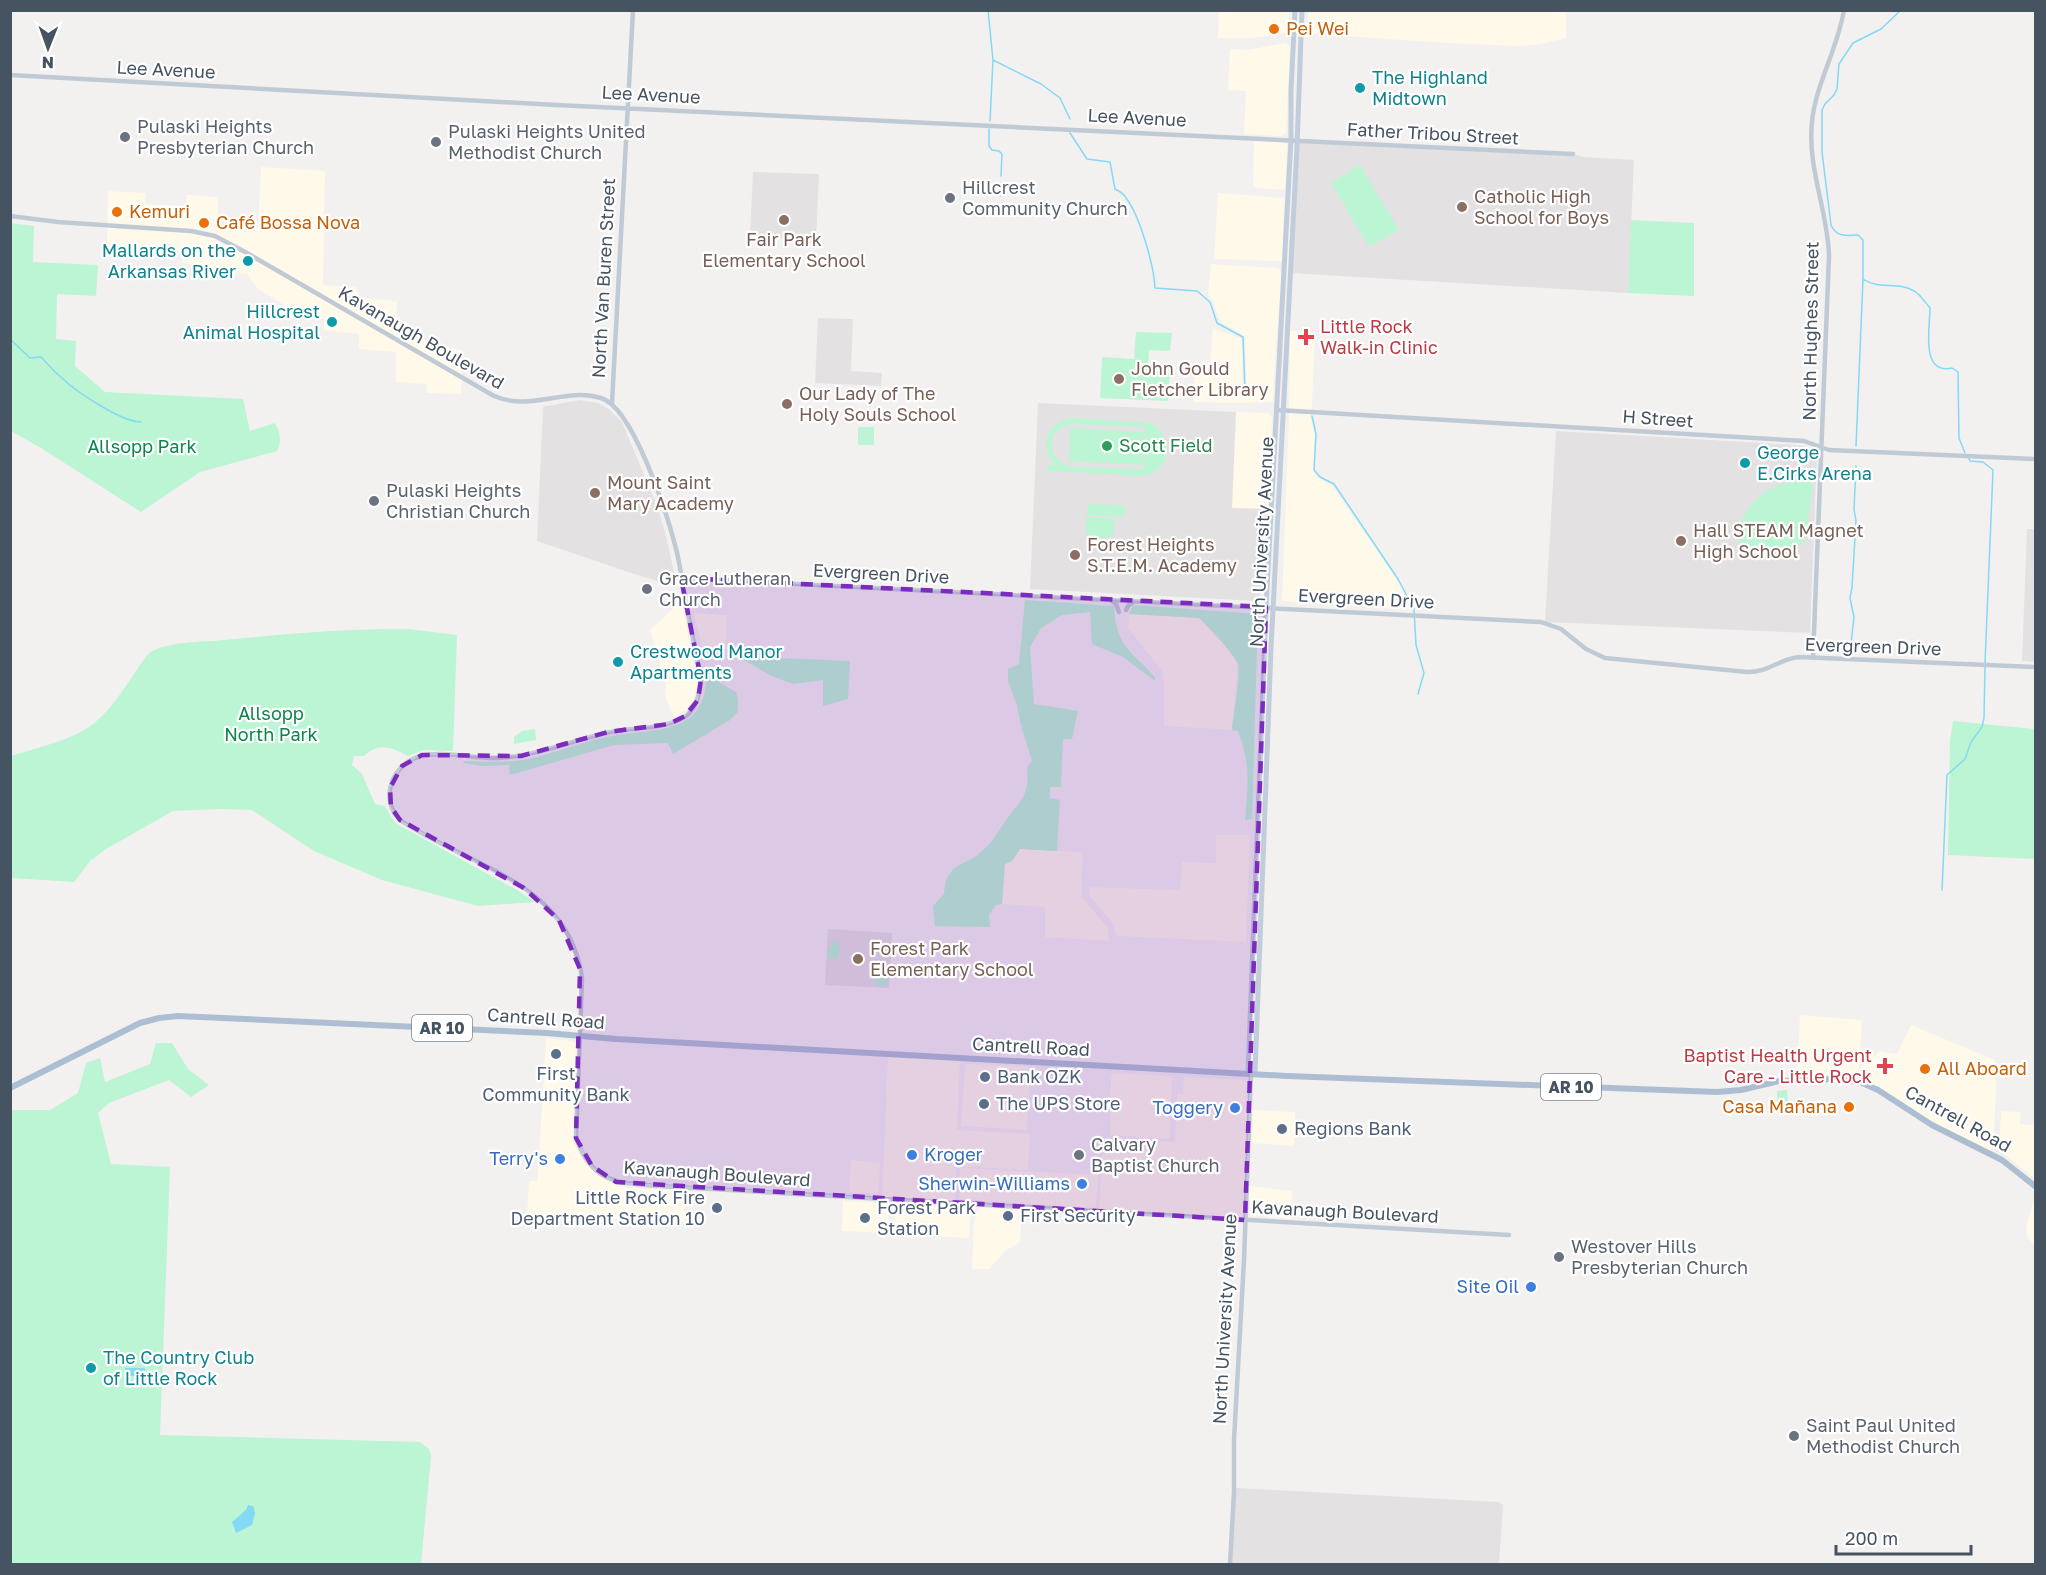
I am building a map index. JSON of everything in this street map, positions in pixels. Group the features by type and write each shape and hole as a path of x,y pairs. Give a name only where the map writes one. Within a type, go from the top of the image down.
{"main road":[{"name":"North University Avenue","path":"1251,1074 1284,410 1294,140 1295,10"},
{"name":"North University Avenue","path":"1251,1074 1266,607 1302,10"},
{"name":"Cantrell Road","path":"10,1088 140,1023 178,1016 580,1035 616,1039 1251,1074 1717,1092 1741,1090 1779,1081 1850,1080 1871,1086 1932,1125 1990,1153 2036,1187"}],"street":[{"name":"North Van Buren Street","path":"612,403 633,10"},
{"name":"North Hughes Street","path":"1813,658 1828,244 1814,173 1811,131 1815,105 1844,10"},
{"name":"Lee Avenue","path":"10,75 556,105 1294,140"},
{"name":"Father Tribou Street","path":"1294,140 1573,154"},
{"name":"Kavanaugh Boulevard","path":"10,216 58,222 191,231 210,235 247,253 500,399 513,402 536,402 580,394 602,398 612,403 624,416 632,430 658,495 676,548 701,679 698,700 685,716 669,724 608,732 521,756 483,758 422,755 402,766 394,776 390,788 391,807 400,820 524,888 556,915 570,938 580,969 582,991 576,1138 582,1153 603,1176 616,1182 1509,1235"},
{"name":"H Street","path":"1277,410 1804,441 1829,450 2036,459"},
{"name":"Evergreen Drive","path":"681,578 1541,622 1561,629 1596,655 1620,661 1747,672 1762,671 1795,657 2036,667"},
{"path":"1107,599 1116,604 1119,612"},
{"path":"1126,610 1135,600"},
{"name":"North University Avenue","path":"1230,1564 1234,1492 1233,1440 1251,1074"}],"highlighted area":[{"path":"681,578 1266,607 1245,1220 616,1182 592,1166 576,1138 580,969 559,920 524,888 400,820 391,807 390,788 402,766 422,755 521,756 608,732 669,724 685,716 698,700 701,679"}],"shaded area":[{"path":"1219,11 1289,11 1289,33 1251,38 1218,38"},
{"path":"1308,11 1566,11 1566,38 1519,46 1315,34 1310,33 1307,29"},
{"path":"1285,43 1290,46 1286,132 1281,136 1244,134 1246,91 1228,90 1230,49 1247,50"},
{"name":"Catholic High School for Boys","path":"1297,140 1573,154 1584,157 1634,160 1628,293 1290,273"},
{"path":"1254,141 1285,142 1287,145 1285,187 1281,190 1253,187"},
{"path":"261,167 325,171 323,285 355,287 361,298 397,301 396,329 407,330 444,347 462,350 461,394 426,393 427,384 396,382 396,352 359,349 359,334 324,330 324,319 285,318 286,306 257,288 247,274 216,272 216,267 182,263 183,251 107,247 108,191 146,193 145,204 185,206 187,195 218,197 217,225 258,227"},
{"path":"753,172 819,174 816,240 750,237"},
{"path":"1218,193 1284,198 1282,261 1214,259"},
{"path":"1211,264 1278,268 1282,272 1273,402 1194,402 1195,375 1209,375 1213,328 1242,339 1242,389 1246,389 1245,337 1220,321 1213,302 1208,296"},
{"path":"818,318 853,319 851,371 882,373 881,386 815,383"},
{"path":"1290,331 1315,332 1310,417 1315,435 1313,471 1332,486 1397,580 1412,610 1282,601"},
{"name":"Mount Saint Mary Academy","path":"579,400 598,403 609,409 622,422 657,506 676,581 673,584 631,573 537,541 543,407"},
{"path":"1038,403 1236,412 1232,508 1268,509 1258,601 1030,589"},
{"path":"1236,412 1268,413 1272,417 1268,509 1232,508"},
{"name":"Hall STEAM Magnet High School","path":"1556,431 1798,445 1815,448 1817,453 1810,633 1545,622"},
{"path":"2027,529 2035,529 2035,662 2022,661"},
{"path":"682,602 697,685 694,701 686,710 674,717 665,696 666,684 650,630"},
{"path":"694,613 727,615 726,649 702,647"},
{"path":"1129,614 1199,618 1226,645 1238,665 1232,730 1164,726 1162,671 1128,628"},
{"path":"1216,835 1250,835 1246,942 1116,936 1112,922 1090,897 1090,887 1180,890 1182,862 1216,863"},
{"path":"1020,849 1083,852 1081,896 1108,928 1109,941 1045,937 1045,907 1002,904 1005,864 1012,861"},
{"name":"Forest Park Elementary School","path":"828,929 892,933 889,988 825,985"},
{"path":"1800,1015 1862,1020 1859,1075 1797,1075"},
{"path":"1911,1025 1995,1060 1994,1136 1990,1153 1932,1125 1860,1082 1863,1057 1876,1055 1878,1051 1897,1054"},
{"path":"546,1038 572,1041 576,1044 573,1142 584,1162 602,1178 619,1186 685,1191 684,1222 527,1215 529,1181 537,1181 538,1174"},
{"path":"888,1054 960,1058 957,1130 1030,1134 1028,1170 956,1166 955,1202 882,1199"},
{"path":"965,1064 1027,1066 1030,1069 1027,1130 961,1126"},
{"path":"1114,1073 1172,1077 1170,1137 1168,1139 1110,1135 1111,1077"},
{"path":"1184,1077 1247,1080 1246,1098 1250,1099 1245,1220 1099,1211 1103,1138 1175,1142 1177,1094 1183,1094"},
{"path":"1253,1110 1295,1112 1294,1146 1252,1143"},
{"path":"2001,1111 2021,1112 2020,1124 2035,1125 2035,1179 1999,1150"},
{"path":"851,1160 880,1163 879,1191 876,1194 849,1192"},
{"path":"960,1168 1098,1175 1096,1206 1094,1208 959,1199"},
{"path":"1249,1186 1292,1191 1291,1219 1250,1215"},
{"path":"2034,1198 2036,1199 2035,1245 2027,1236 2026,1228"},
{"path":"843,1201 885,1203 889,1208 888,1233 842,1231"},
{"path":"899,1205 970,1208 969,1238 894,1234 895,1209"},
{"path":"979,1208 1022,1209 1020,1242 1006,1250 989,1269 972,1269 974,1222"},
{"path":"1234,1489 1498,1502 1503,1505 1499,1564 1230,1564"}],"green space":[{"path":"1360,165 1399,230 1369,247 1331,183"},
{"path":"1631,220 1694,223 1694,296 1628,293"},
{"name":"Allsopp Park","path":"10,223 34,226 33,262 98,265 96,296 57,294 56,339 76,341 75,366 105,392 243,399 250,431 275,423 280,437 277,451 200,472 141,512 11,431"},
{"path":"1136,332 1172,333 1170,351 1149,350 1148,365 1170,367 1168,401 1100,398 1102,357 1134,359"},
{"path":"1075,418 1150,423 1157,428 1166,441 1166,456 1158,469 1141,476 1047,471 1047,465 1055,465 1047,450 1049,435 1052,428","holes":["1074,424 1145,427 1144,469 1072,467 1063,464 1056,458 1053,451 1053,437 1064,426"]},
{"path":"858,427 874,427 874,445 858,445"},
{"name":"Scott Field","path":"1070,428 1144,432 1143,465 1069,461"},
{"path":"1801,480 1813,482 1806,538 1795,549 1739,545 1740,526 1749,507 1772,489"},
{"path":"1088,504 1125,506 1125,517 1087,515"},
{"path":"1086,518 1115,519 1114,533 1109,538 1087,537"},
{"path":"1025,600 1114,606 1121,639 1155,677 1155,681 1123,657 1092,644 1090,612 1062,615 1041,628 1030,647 1034,704 1078,711 1072,739 1063,739 1061,787 1050,787 1050,798 1060,800 1057,851 1020,849 1012,861 1005,864 1002,904 996,905 989,915 990,927 935,926 933,906 944,894 949,875 956,867 984,850 1022,800 1027,786 1027,767 1032,761 1008,681 1008,669 1019,664"},
{"path":"1133,605 1258,614 1252,819 1245,820 1248,785 1245,754 1238,731 1232,730 1238,678 1236,659 1199,618 1129,614"},
{"name":"Allsopp North Park","path":"362,629 408,629 457,635 453,751 424,750 408,756 391,748 380,747 364,756 354,756 352,765 362,774 375,804 385,806 397,824 535,902 478,906 382,880 314,851 252,810 173,811 106,849 90,861 74,882 11,878 11,756 43,747 85,730 116,700 148,654 164,647 185,643"},
{"path":"736,656 850,661 848,699 823,706 823,680 793,684 772,676"},
{"path":"714,672 720,683 736,692 738,712 730,720 673,754 668,743 614,745 510,775 509,765 482,766 463,763 464,761 504,762 528,759 601,738 651,731 679,724 693,715 701,705 705,693 706,674"},
{"path":"1953,721 2035,729 2035,859 1948,855 1950,741"},
{"path":"535,729 536,740 514,744 514,737 522,731"},
{"path":"830,941 837,941 840,944 838,959 827,958 828,947 831,947"},
{"path":"875,974 885,974 885,979 888,979 887,986 875,985"},
{"name":"The Country Club of Little Rock","path":"156,1043 172,1043 188,1069 209,1085 191,1097 169,1080 109,1103 98,1113 111,1164 170,1167 160,1435 420,1442 429,1449 431,1456 421,1564 11,1564 10,1110 50,1110 78,1093 86,1063 100,1058 105,1082 150,1064"},
{"path":"1787,1090 1789,1113 1778,1113 1777,1091"}],"water":[{"path":"125,1368 145,1368 145,1384 136,1383 136,1374 125,1376"},
{"path":"248,1505 253,1506 255,1513 252,1525 236,1533 232,1522 246,1510"}],"waterway":[{"path":"988,10 993,60 1041,84 1060,98 1070,119"},
{"path":"1901,10 1881,29 1853,43 1839,64 1837,89 1822,110 1822,152 1831,225 1839,234 1858,235 1863,240 1863,279 1875,284 1908,288 1918,294 1930,308 1929,348 1931,357 1935,364 1942,368 1952,368 1958,372 1959,438 1965,453"},
{"path":"990,121 993,60"},
{"path":"989,129 989,146 992,150 1002,154 1001,176"},
{"path":"1070,133 1087,159 1110,162 1115,189 1131,206 1141,229 1155,288 1197,291 1210,302 1217,323 1243,337 1245,388"},
{"path":"1000,196 1001,183"},
{"path":"1856,446 1863,279"},
{"path":"10,339 30,358 41,357 59,376 88,398 111,412 141,422"},
{"path":"1312,416 1316,434 1314,470 1320,477 1334,484 1398,579 1414,609 1416,645 1424,673 1418,694"},
{"path":"1968,457 1970,461 1983,462 1993,470 1985,663"},
{"path":"1850,653 1854,617 1850,598 1856,521 1854,509 1856,466"},
{"path":"1942,890 1947,775 1965,759 1971,742 1982,727 1985,667"}],"place":[{"name":"Pei Wei","path":"1274,29"},
{"name":"The Highland Midtown","path":"1360,88"},
{"name":"Pulaski Heights Presbyterian Church","path":"125,137"},
{"name":"Pulaski Heights United Methodist Church","path":"436,142"},
{"name":"Hillcrest Community Church","path":"950,198"},
{"name":"Catholic High School for Boys","path":"1462,207"},
{"name":"Kemuri","path":"117,212"},
{"name":"Fair Park Elementary School","path":"784,220"},
{"name":"Café Bossa Nova","path":"204,223"},
{"name":"Mallards on the Arkansas River","path":"248,261"},
{"name":"Hillcrest Animal Hospital","path":"332,322"},
{"name":"Little Rock Walk-in Clinic","path":"1306,337"},
{"name":"John Gould Fletcher Library","path":"1119,379"},
{"name":"Our Lady of The Holy Souls School","path":"787,404"},
{"name":"Scott Field","path":"1107,446"},
{"name":"George E.Cirks Arena","path":"1745,463"},
{"name":"Mount Saint Mary Academy","path":"595,493"},
{"name":"Pulaski Heights Christian Church","path":"374,501"},
{"name":"Hall STEAM Magnet High School","path":"1681,541"},
{"name":"Forest Heights S.T.E.M. Academy","path":"1075,555"},
{"name":"Grace Lutheran Church","path":"647,589"},
{"name":"Crestwood Manor Apartments","path":"618,662"},
{"name":"Forest Park Elementary School","path":"858,959"},
{"name":"First Community Bank","path":"556,1054"},
{"name":"Baptist Health Urgent Care - Little Rock","path":"1885,1066"},
{"name":"All Aboard","path":"1925,1069"},
{"name":"Bank OZK","path":"985,1077"},
{"name":"The UPS Store","path":"984,1104"},
{"name":"Casa Mañana","path":"1849,1107"},
{"name":"Toggery","path":"1235,1108"},
{"name":"Regions Bank","path":"1282,1129"},
{"name":"Kroger","path":"912,1155"},
{"name":"Calvary Baptist Church","path":"1079,1155"},
{"name":"Terry's","path":"560,1159"},
{"name":"Sherwin-Williams","path":"1082,1184"},
{"name":"Little Rock Fire Department Station 10","path":"717,1208"},
{"name":"First Security","path":"1008,1216"},
{"name":"Forest Park Station","path":"865,1218"},
{"name":"Westover Hills Presbyterian Church","path":"1559,1257"},
{"name":"Site Oil","path":"1531,1287"},
{"name":"The Country Club of Little Rock","path":"91,1368"},
{"name":"Saint Paul United Methodist Church","path":"1794,1436"}]}
